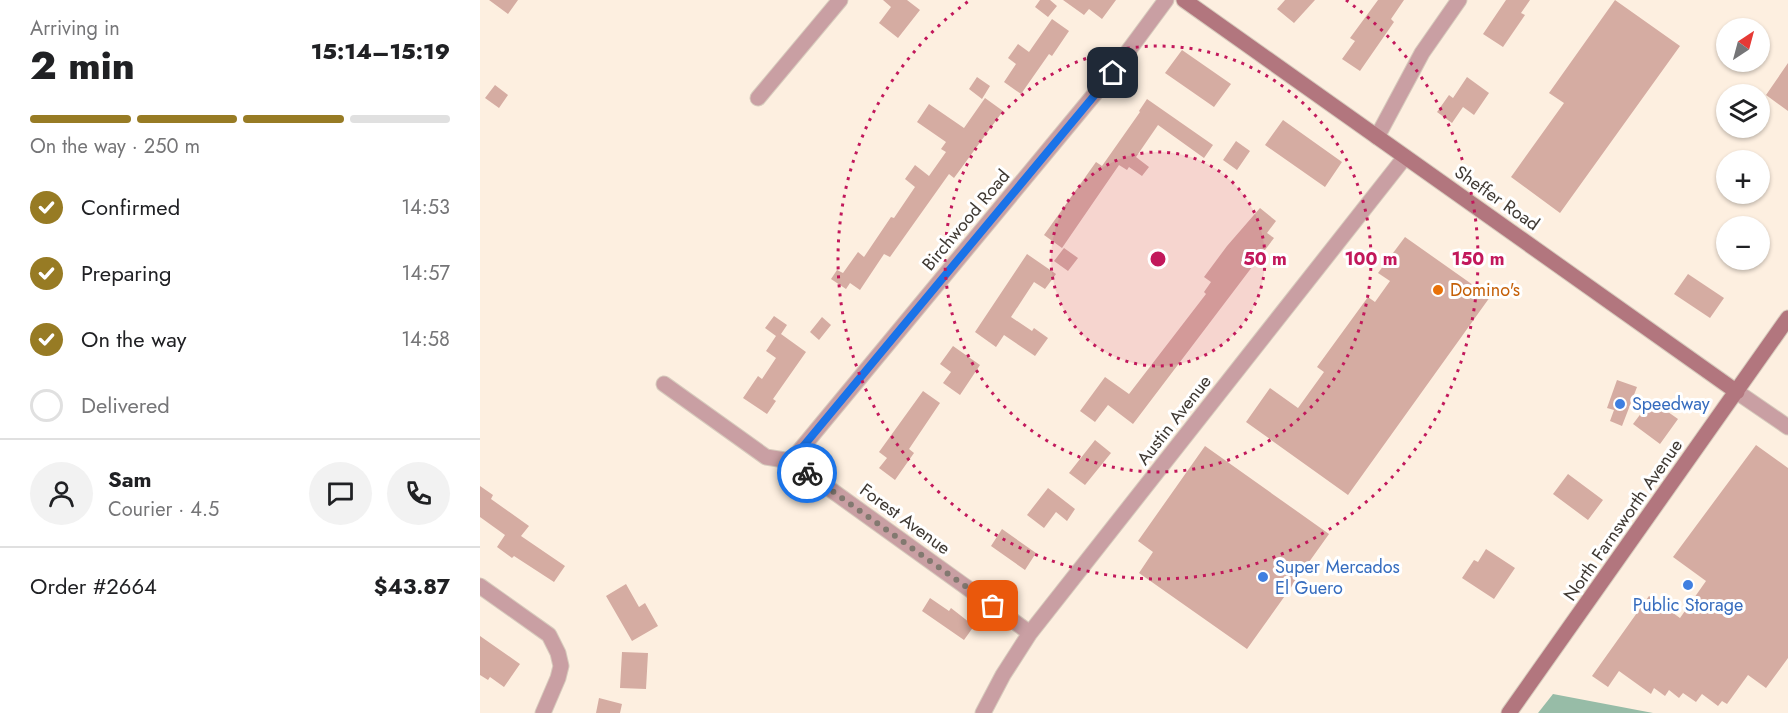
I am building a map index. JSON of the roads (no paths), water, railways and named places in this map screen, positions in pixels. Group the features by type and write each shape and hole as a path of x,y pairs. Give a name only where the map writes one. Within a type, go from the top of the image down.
{"street":[{"path":"758,98 840,0"},
{"name":"Birchwood Road","path":"791,461 1113,73 1166,0"},
{"name":"Sheffer Road","path":"1184,0 1788,427"},
{"path":"1377,137 1422,53 1459,0"},
{"name":"Austin Avenue","path":"983,713 1003,675 1030,633 1405,157"},
{"name":"North Farnsworth Avenue","path":"1509,713 1788,318"},
{"name":"Forest Avenue","path":"664,384 766,457 791,461 1030,633"},
{"path":"480,586 549,635 558,653 561,666 558,678 543,713"}],"place":[{"name":"Domino's","path":"1438,290"},
{"name":"Speedway","path":"1620,404"},
{"name":"Super Mercados El Guero","path":"1263,577"},
{"name":"Public Storage","path":"1688,585"}]}
